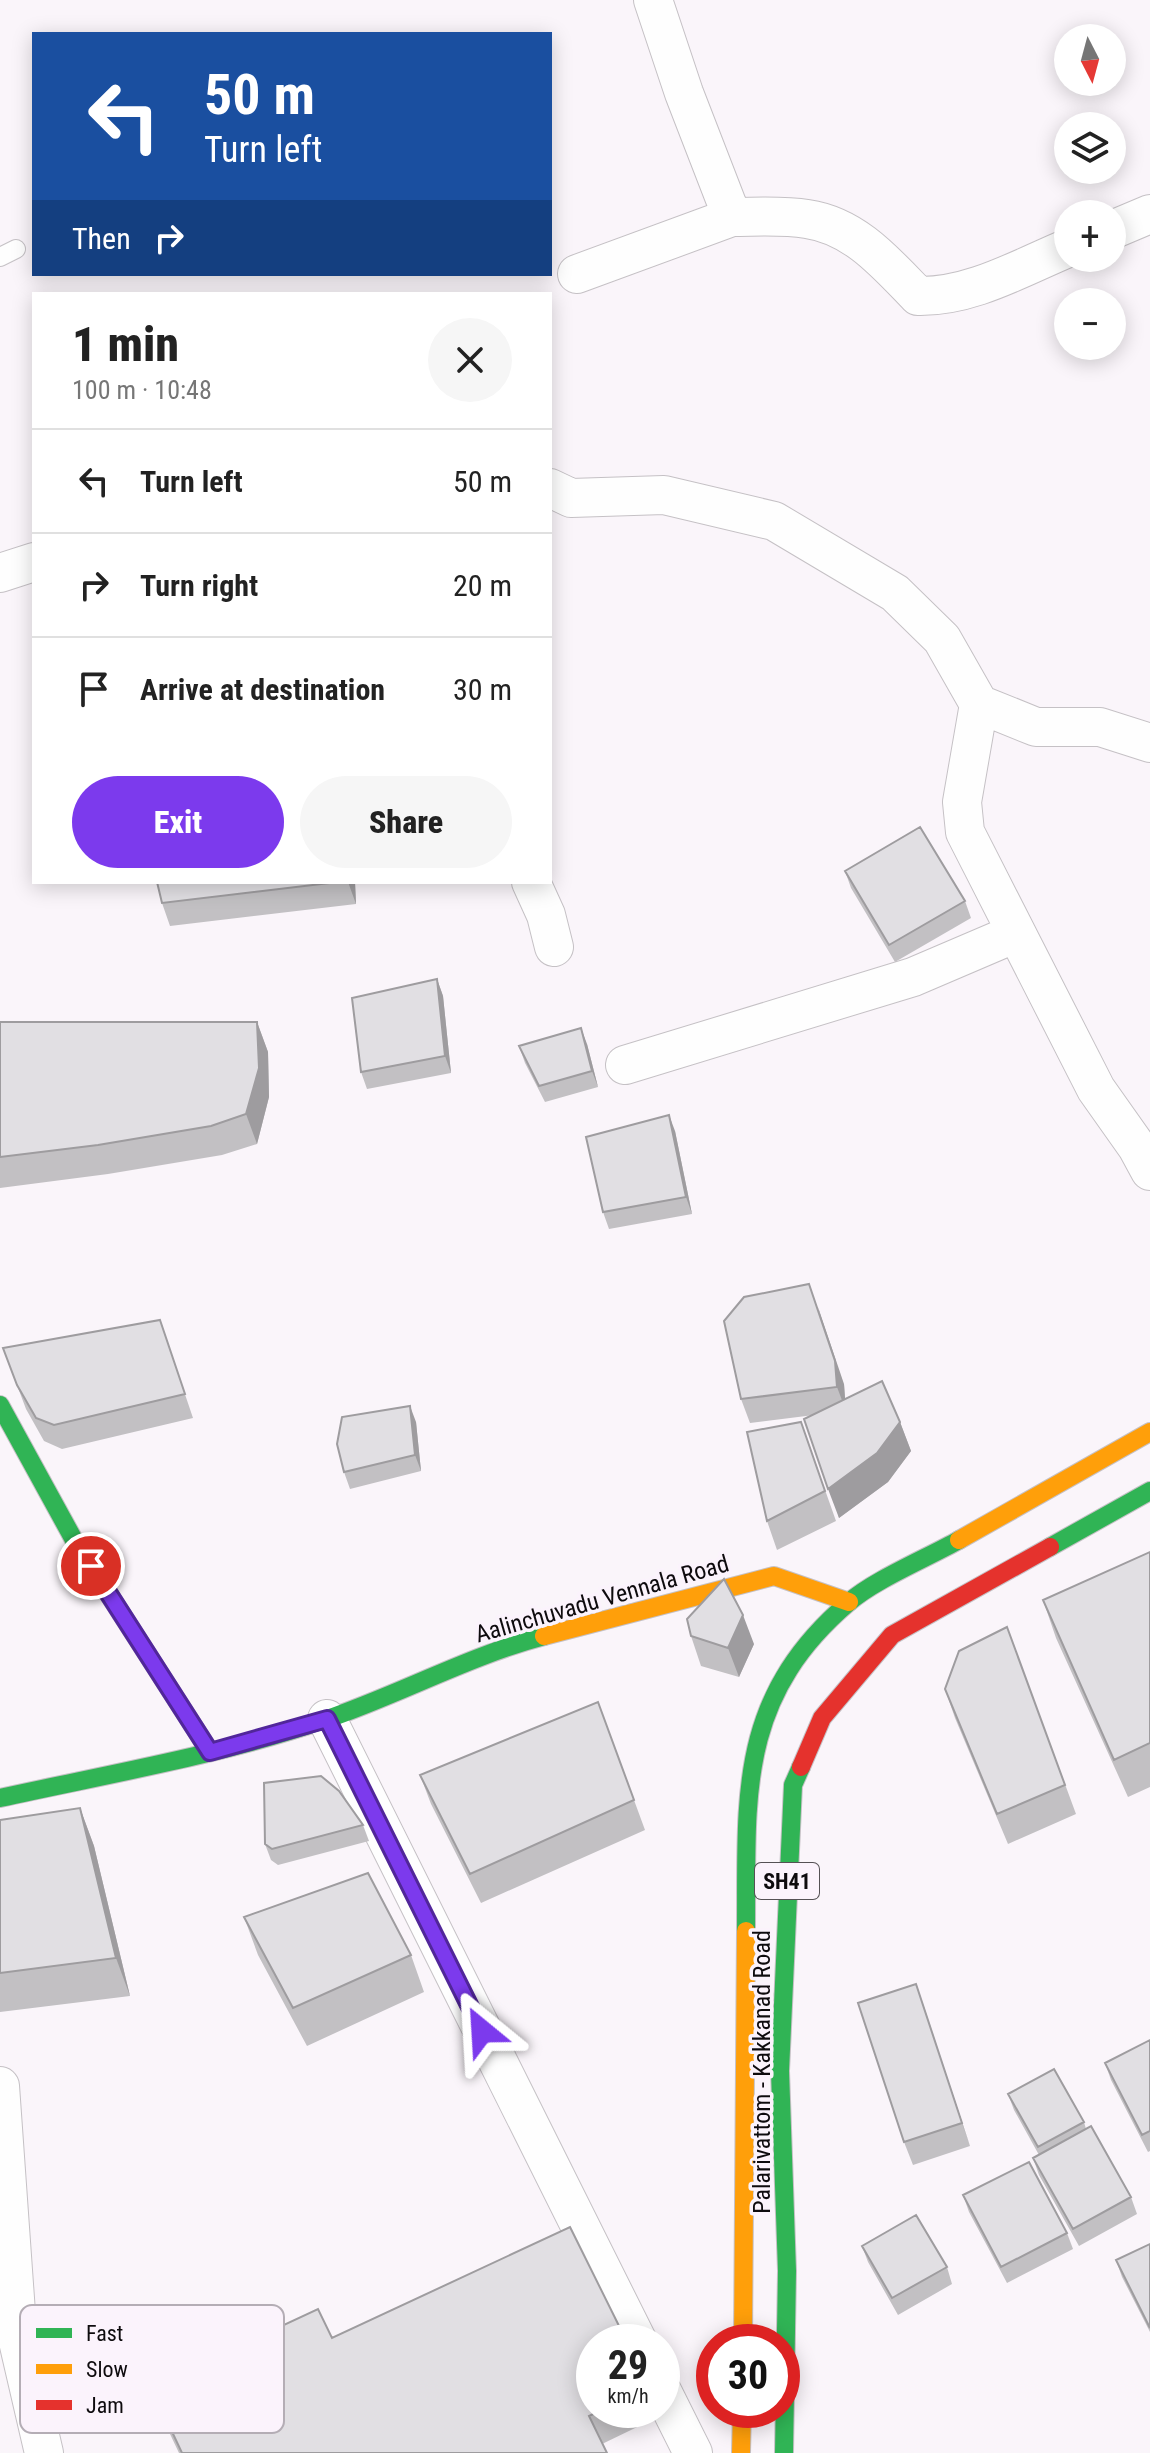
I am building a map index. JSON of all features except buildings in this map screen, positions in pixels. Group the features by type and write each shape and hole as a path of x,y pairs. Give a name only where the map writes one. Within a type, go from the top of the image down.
{"main road":[{"path":"0,1405 74,1540 210,1752"},
{"name":"Palarivattom - Kakkanad Road","path":"743,2324 747,1824 753,1758 760,1726 786,1671 849,1602 1150,1432"},
{"name":"Palarivattom - Kakkanad Road","path":"784,2453 787,2271 780,2071 793,1785 822,1718 892,1635 1150,1491"},
{"name":"Aalinchuvadu Vennala Road","path":"0,1798 210,1752 327,1719 509,1645 774,1576 849,1602"},
{"path":"741,2453 742,2428"}],"street":[{"path":"653,0 684,93 732,217"},
{"path":"1126,224 1150,214"},
{"path":"577,274 732,217 808,219 843,230 866,244 918,296 942,297 970,289 1054,254"},
{"path":"552,489 571,498 664,495 774,521 895,593 942,639 979,704 1036,727 1100,727 1150,743"},
{"path":"0,573 32,563"},
{"path":"979,704 962,802 965,832 1096,1089 1150,1171"},
{"path":"532,884 546,915 554,947"},
{"path":"625,1065 913,977 1016,933"},
{"path":"327,1719 629,2324"},
{"path":"0,2086 20,2350"},
{"path":"680,2427 693,2453"},
{"path":"39,2433 44,2453"}],"traffic: fast":[{"path":"0,1405 74,1540 210,1752"},
{"path":"1050,1547 1150,1491"},
{"path":"746,1931 749,1794 755,1753 767,1714 785,1676 812,1639 859,1594 959,1540"},
{"path":"0,1798 165,1763 287,1732 544,1636"},
{"path":"784,2453 787,2271 780,2071 793,1785 801,1767"}],"traffic: slow":[{"path":"959,1540 1150,1432"},
{"path":"544,1636 774,1576 849,1602"},
{"path":"743,2324 746,1931"},
{"path":"741,2453 742,2428"}],"traffic: jam":[{"path":"801,1767 822,1718 892,1635 1050,1547"}],"route":[{"path":"91,1566 210,1752 327,1719 482,2031"}]}
